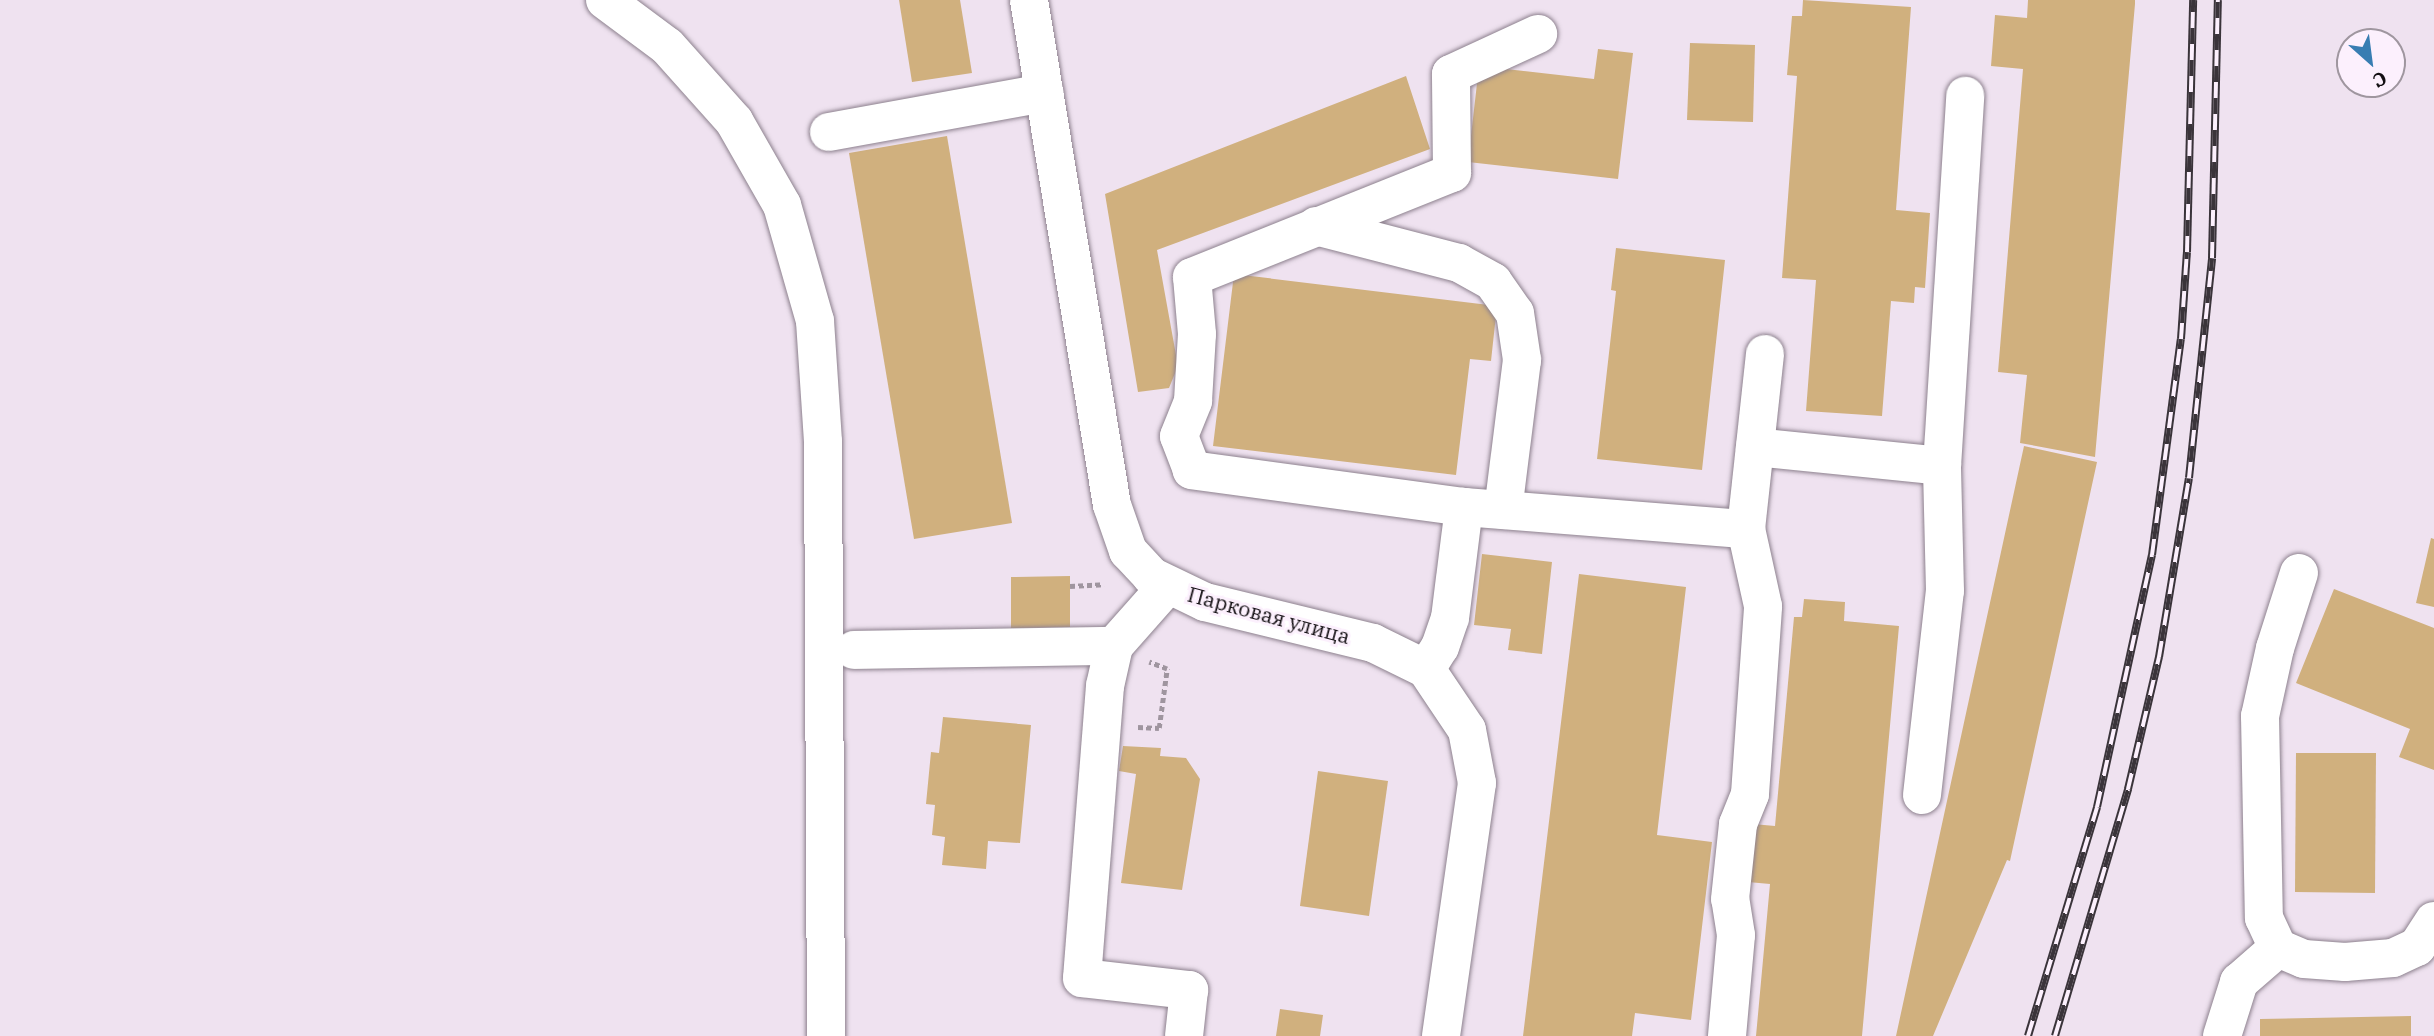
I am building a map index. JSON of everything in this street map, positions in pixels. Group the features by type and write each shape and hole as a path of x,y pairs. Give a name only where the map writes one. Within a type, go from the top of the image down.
{"street":[{"path":"604,0 667,46 734,121 782,205 816,334 823,442 826,1036"},
{"name":"Парковая улица","path":"1029,0 1112,505 1128,551 1167,586 1231,609 1373,643 1426,669 1467,730 1477,783 1441,1036"},
{"path":"1538,34 1451,75 1452,173 1192,277 1197,334 1192,401 1180,436 1192,470 1464,507 1746,529"},
{"path":"829,132 1044,93"},
{"path":"1922,796 1945,592 1942,466 1965,96"},
{"path":"1316,226 1459,263 1493,282 1515,313 1522,360 1503,510"},
{"path":"1727,1036 1736,935 1730,899 1738,824 1750,794 1763,606 1746,529 1765,354"},
{"path":"1755,447 1942,466"},
{"path":"1426,669 1440,647 1450,618 1464,507"},
{"path":"2299,573 2275,648 2260,716 2264,918 2278,948 2304,959 2393,958 2417,947 2434,921"},
{"path":"1167,586 1114,646 1102,724 1082,978 1189,989 1184,1036"},
{"path":"854,650 1114,646"},
{"path":"2222,1036 2239,982 2278,948"}],"path":[{"path":"1102,724 1159,728 1167,669"}],"building":[{"path":"899,0 960,0 972,73 912,82"},
{"path":"1803,0 1911,7 1896,210 1930,213 1925,288 1915,287 1914,303 1891,301 1882,416 1806,411 1816,280 1782,278 1797,76 1787,75 1792,16 1802,16"},
{"path":"2028,0 2135,0 2095,457 2020,443 2027,375 1998,372 2023,69 1991,66 1995,15 2027,18"},
{"path":"1690,43 1755,45 1753,122 1687,120"},
{"path":"1598,49 1633,53 1618,179 1468,162 1479,66 1594,79"},
{"path":"1406,76 1430,149 1157,250 1178,366 1169,388 1138,392 1105,194"},
{"path":"947,136 1012,523 914,539 849,153"},
{"path":"1616,248 1725,260 1702,470 1597,459 1616,291 1611,290"},
{"path":"1234,274 1497,306 1491,361 1470,359 1456,475 1213,446"},
{"path":"2024,446 2097,462 2010,861 2007,860 1933,1036 1896,1036"},
{"path":"2431,538 2434,539 2434,607 2416,603"},
{"path":"1482,554 1552,562 1542,654 1508,650 1511,629 1474,625"},
{"path":"1579,574 1686,587 1657,835 1712,842 1691,1020 1635,1013 1632,1036 1523,1036"},
{"path":"1070,576 1070,627 1011,628 1011,577"},
{"path":"2334,589 2434,628 2434,770 2399,757 2410,729 2296,683"},
{"path":"1804,599 1845,602 1844,621 1899,626 1862,1036 1756,1036 1770,884 1748,882 1753,824 1775,826 1794,617 1802,617"},
{"path":"943,717 1031,725 1020,843 988,841 986,869 942,865 945,837 932,835 935,805 926,804 931,752 939,753"},
{"path":"1123,746 1161,748 1160,756 1186,758 1200,779 1182,890 1121,883 1136,774 1119,771"},
{"path":"2296,753 2376,753 2375,893 2295,892"},
{"path":"1318,771 1388,781 1369,916 1300,906"},
{"path":"1280,1009 1323,1015 1320,1036 1276,1036"},
{"path":"2411,1016 2411,1036 2260,1036 2260,1019"}],"railway":[{"path":"2028,1036 2097,807 2152,555 2181,339 2187,252 2193,0"},
{"path":"2055,1036 2128,789 2159,657 2189,478 2212,258 2218,0"}]}
